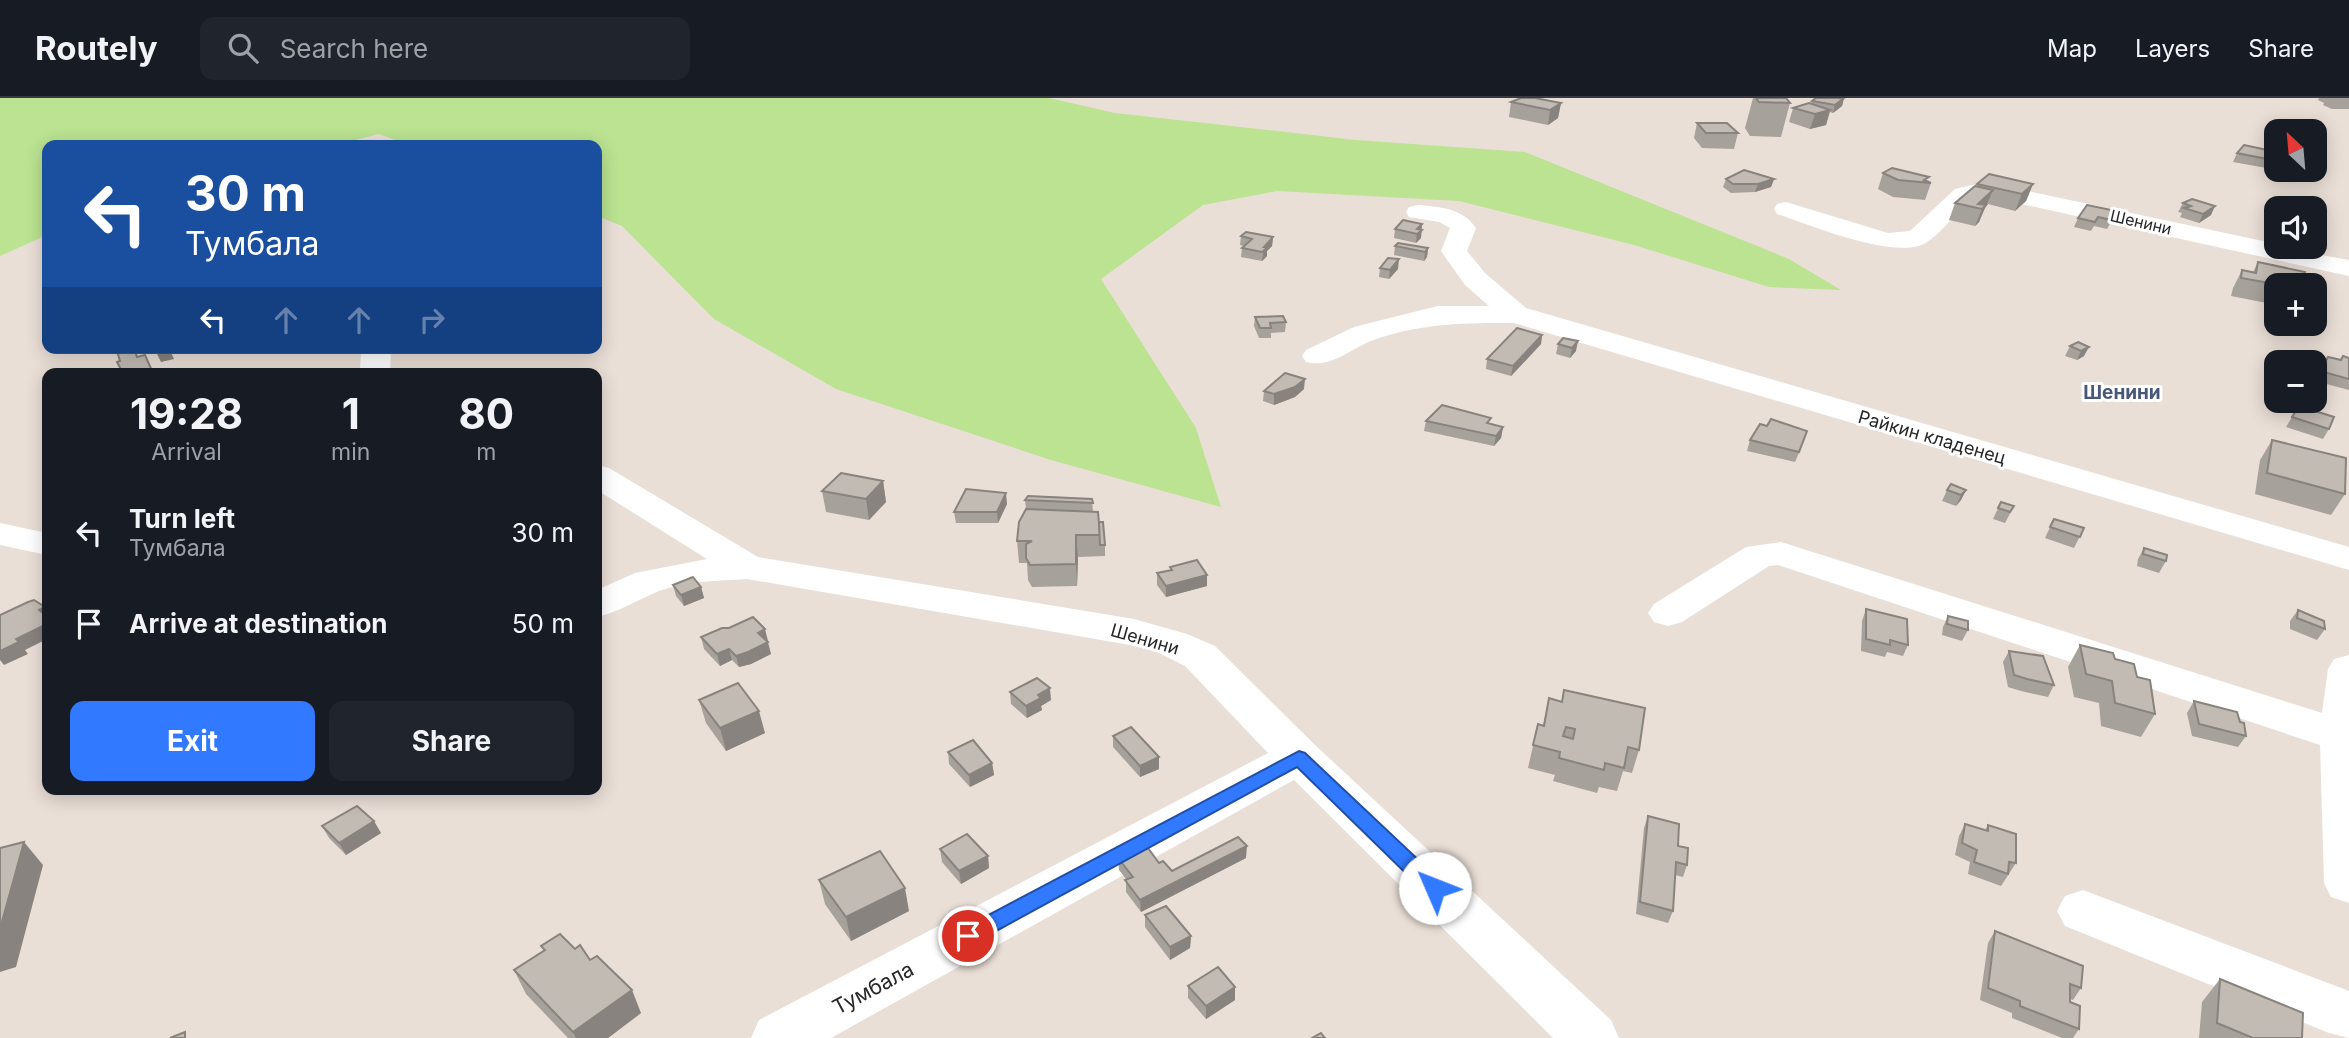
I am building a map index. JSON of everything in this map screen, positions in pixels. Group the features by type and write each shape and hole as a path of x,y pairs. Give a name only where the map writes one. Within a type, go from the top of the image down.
{"street":[{"name":"Шенини","path":"1786,209 1887,241 1903,242 1917,238 1963,194 1985,189 2349,268"},
{"path":"1418,212 1454,217 1460,222 1463,228 1454,251 1475,279 1516,314"},
{"path":"1317,356 1364,333 1438,315 1516,314"},
{"name":"Райкин кладенец","path":"1516,314 2349,559"},
{"path":"602,478 747,567"},
{"path":"0,534 42,543"},
{"path":"1668,613 1759,555 1781,553 2342,736"},
{"name":"Шенини","path":"602,603 649,581 698,571 747,567 1134,632 1172,643 1200,656 1299,757 1591,1038"},
{"path":"2348,853 2342,736 2349,669"},
{"name":"Тумбала","path":"779,1038 1299,757"},
{"path":"2083,911 2349,1016"}],"green space":[{"path":"0,98 1049,98 1115,113 1356,140 1525,152 1789,259 1841,290 1769,287 1634,245 1459,201 1277,191 1203,205 1101,279 1196,428 1221,507 1051,460 836,389 714,319 622,226 602,218 602,140 395,140 379,134 356,140 42,140 42,237 0,256"}],"building":[{"path":"1521,98 1561,103 1550,110 1511,102"},
{"path":"1756,98 1786,98 1790,103 1759,102"},
{"path":"1816,98 1844,98 1835,105 1812,101"},
{"path":"1809,103 1830,110 1815,114 1793,108"},
{"path":"1697,123 1727,123 1738,133 1706,133"},
{"path":"2244,145 2264,149 2264,158 2237,153"},
{"path":"1892,168 1929,177 1924,180 1931,183 1898,180 1883,173"},
{"path":"1744,170 1774,179 1758,184 1733,184 1726,179"},
{"path":"1989,174 2033,184 2022,194 1977,184"},
{"path":"1975,186 1993,190 1978,204 1986,205 1982,209 1955,203"},
{"path":"2192,199 2215,206 2203,214 2184,208 2191,206 2183,203"},
{"path":"2087,205 2116,211 2111,220 2098,217 2095,222 2078,218"},
{"path":"1403,220 1422,224 1417,229 1422,230 1417,234 1395,229"},
{"path":"1246,232 1273,237 1262,252 1242,248 1252,239 1241,236"},
{"path":"1398,243 1428,248 1425,252 1395,246"},
{"path":"1388,258 1399,259 1390,270 1380,268"},
{"path":"2258,262 2305,272 2264,273 2264,282 2241,278 2242,270 2256,273"},
{"path":"1283,316 1286,322 1270,323 1271,328 1260,328 1255,317"},
{"path":"1517,328 1542,335 1513,366 1487,359"},
{"path":"1563,338 1578,341 1572,348 1558,344"},
{"path":"2078,342 2089,347 2081,351 2070,346"},
{"path":"118,354 136,354 137,357 145,355 151,368 120,368 117,362 120,361"},
{"path":"2343,356 2349,358 2349,379 2327,373 2328,357 2341,360"},
{"path":"1285,373 1305,379 1295,387 1274,394 1264,391"},
{"path":"1442,405 1491,418 1487,423 1503,427 1496,436 1426,421"},
{"path":"2295,413 2321,413 2334,417 2329,429 2292,417"},
{"path":"1771,419 1807,431 1799,452 1750,440 1760,424 1767,426"},
{"path":"2272,440 2346,458 2345,494 2267,473"},
{"path":"841,473 883,481 866,499 822,491"},
{"path":"1951,484 1966,490 1961,495 1947,490"},
{"path":"966,489 1006,493 997,512 954,512"},
{"path":"1028,496 1092,499 1093,503 1025,500"},
{"path":"2001,502 2014,506 2010,512 1998,508"},
{"path":"1026,509 1098,512 1100,535 1076,535 1076,564 1030,565 1026,558 1026,544 1032,541 1017,541 1019,522"},
{"path":"2054,519 2084,528 2080,537 2050,527"},
{"path":"1099,522 1103,522 1105,545 1100,545"},
{"path":"2144,548 2167,555 2166,561 2143,554"},
{"path":"1197,560 1207,575 1166,586 1157,573 1172,570 1170,567"},
{"path":"693,577 701,587 681,595 673,585"},
{"path":"34,600 42,605 39,610 42,612 42,626 16,639 19,642 0,651 0,615"},
{"path":"1866,609 1907,619 1908,645 1890,640 1890,645 1866,639"},
{"path":"2298,610 2324,621 2325,629 2297,618"},
{"path":"1948,616 1968,621 1968,630 1947,624"},
{"path":"753,617 765,629 758,633 768,642 748,652 736,656 729,649 717,654 701,637 722,628 729,628"},
{"path":"2080,645 2113,653 2115,659 2134,664 2137,677 2150,680 2155,714 2115,703 2112,681 2086,674"},
{"path":"2009,651 2043,656 2054,685 2014,675"},
{"path":"1037,678 1050,688 1038,695 1041,698 1026,706 1010,692"},
{"path":"738,683 759,711 720,728 699,700"},
{"path":"1564,690 1645,708 1639,750 1628,747 1624,768 1605,763 1604,770 1559,758 1560,752 1533,745 1538,724 1544,726 1549,698 1562,702","holes":["1566,727 1575,729 1573,739 1563,736"]},
{"path":"2194,701 2237,712 2240,722 2244,723 2246,736 2199,724"},
{"path":"1131,727 1159,757 1140,766 1113,736"},
{"path":"973,740 992,763 969,775 948,752"},
{"path":"357,806 374,821 339,843 322,826"},
{"path":"1648,816 1679,824 1678,846 1688,848 1687,865 1676,862 1673,911 1640,902"},
{"path":"1965,824 1988,831 1988,825 2016,834 2016,863 2009,862 2008,874 1974,862 1977,850 1962,843"},
{"path":"967,834 988,856 959,871 940,849"},
{"path":"1238,837 1247,846 1140,900 1125,880 1133,877 1118,858 1145,844 1159,863 1163,861 1172,871"},
{"path":"24,842 0,929 0,848"},
{"path":"880,851 905,888 846,917 819,880"},
{"path":"1166,906 1191,936 1170,947 1145,915"},
{"path":"1995,931 2083,966 2081,988 2070,984 2070,1002 2080,1006 2079,1029 2020,1006 2020,1001 1988,988"},
{"path":"560,934 575,949 580,945 590,960 597,956 632,990 573,1032 514,970 545,950 541,946"},
{"path":"1218,967 1235,987 1206,1006 1188,986"},
{"path":"2220,979 2303,1013 2302,1038 2253,1038 2217,1023"},
{"path":"185,1032 185,1038 170,1038"},
{"path":"1321,1033 1325,1038 1312,1038"}],"district":[{"name":"Шенини","path":"2122,392"}],"route":[{"path":"968,936 1299,757 1435,888"}]}
